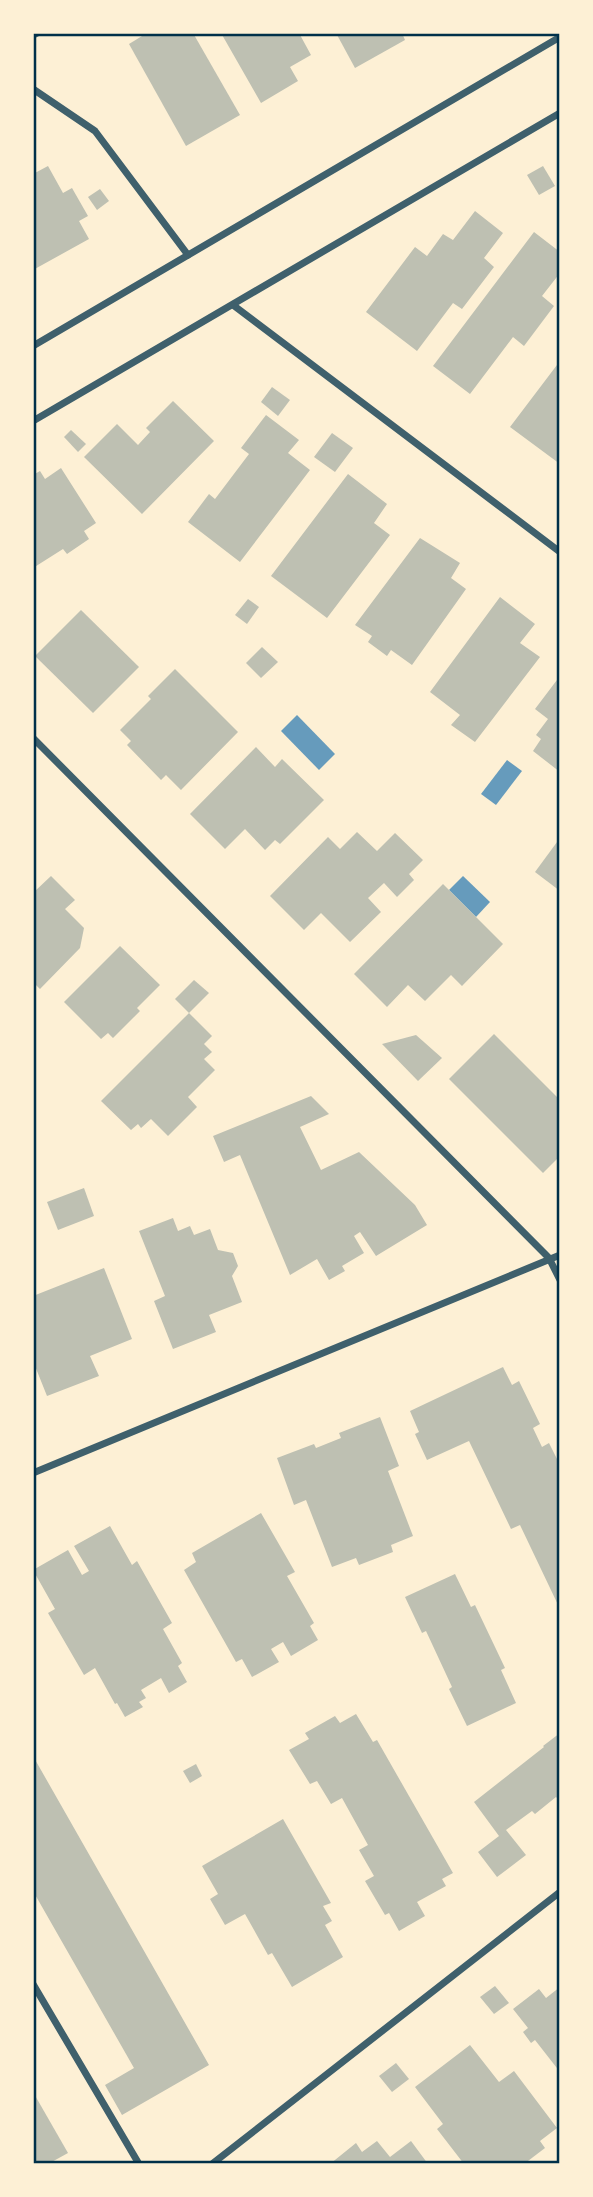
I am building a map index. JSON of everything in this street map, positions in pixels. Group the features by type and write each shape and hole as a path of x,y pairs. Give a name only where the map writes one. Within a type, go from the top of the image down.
{"street":[{"path":"33,346 560,37"},
{"path":"33,89 95,131 188,255"},
{"path":"33,421 560,113"},
{"path":"233,305 560,552"},
{"path":"33,738 549,1258 560,1280"},
{"path":"33,1473 560,1255"},
{"path":"212,2164 560,1892"},
{"path":"33,1984 139,2164"}],"water":[{"path":"297,715 335,754 319,770 281,731"},
{"path":"507,760 522,771 496,805 481,794"},
{"path":"463,876 490,902 476,917 449,890"}],"building":[{"path":"147,33 193,33 240,115 186,146 129,44"},
{"path":"221,33 299,33 311,55 290,67 298,81 261,103"},
{"path":"336,33 402,33 405,40 355,68"},
{"path":"48,166 63,193 72,188 88,216 79,221 89,239 33,270 33,174"},
{"path":"543,166 555,186 539,195 527,175"},
{"path":"100,189 109,201 97,210 88,197"},
{"path":"475,211 503,233 484,258 494,267 462,309 453,303 417,351 366,312 415,247 427,256 443,234 453,240"},
{"path":"534,232 560,252 560,273 542,296 554,306 524,346 513,337 470,394 433,366"},
{"path":"560,361 559,446 560,464 510,427"},
{"path":"272,387 290,400 278,416 261,402"},
{"path":"173,401 214,441 142,514 84,457 117,424 138,445 150,432 146,428"},
{"path":"266,415 299,440 288,453 310,470 240,562 188,522 209,494 215,499 249,454 241,448"},
{"path":"71,430 86,444 78,452 64,437"},
{"path":"332,433 353,448 335,472 314,457"},
{"path":"61,468 96,523 84,531 89,539 67,554 63,549 33,568 33,475 40,471 45,479"},
{"path":"348,474 387,504 374,523 390,535 327,618 271,576"},
{"path":"420,538 460,563 451,578 466,589 412,665 391,650 387,656 368,642 372,636 355,625"},
{"path":"500,597 535,624 520,643 540,657 475,742 451,725 460,715 430,692"},
{"path":"248,599 259,607 247,624 235,615"},
{"path":"81,610 139,667 93,713 35,656"},
{"path":"262,647 278,662 261,678 246,663"},
{"path":"175,669 238,732 181,790 166,775 161,780 127,745 131,741 120,730 151,699 148,696"},
{"path":"560,676 560,772 533,751 541,739 536,735 548,719 535,709"},
{"path":"256,747 275,767 282,759 324,800 280,844 275,840 265,850 245,829 225,849 190,814"},
{"path":"357,832 377,851 395,833 423,860 409,874 414,880 397,897 384,883 368,898 381,912 350,942 321,913 304,930 270,896 328,837 340,849"},
{"path":"560,838 560,891 535,872"},
{"path":"51,876 75,900 65,909 84,928 80,948 40,989 33,982 33,893"},
{"path":"443,884 503,944 462,986 451,975 425,1001 408,985 387,1007 354,974"},
{"path":"120,946 160,985 137,1008 140,1011 113,1038 108,1033 101,1039 64,1002"},
{"path":"194,980 209,993 189,1013 175,999"},
{"path":"189,1013 212,1036 204,1044 212,1052 204,1059 215,1070 188,1097 197,1107 168,1136 151,1119 141,1128 138,1124 131,1130 101,1101"},
{"path":"494,1034 560,1100 560,1156 543,1173 449,1079"},
{"path":"416,1035 442,1058 418,1081 382,1044"},
{"path":"311,1096 329,1114 300,1127 321,1170 359,1152 415,1205 427,1225 376,1256 360,1232 354,1236 364,1253 342,1266 345,1271 329,1280 317,1259 290,1275 240,1155 224,1162 213,1136"},
{"path":"84,1188 94,1216 58,1230 47,1202"},
{"path":"173,1218 178,1231 190,1226 194,1235 210,1229 218,1250 233,1253 238,1266 232,1276 242,1302 209,1315 216,1332 173,1349 154,1301 165,1296 139,1231"},
{"path":"104,1268 132,1339 90,1356 99,1376 47,1396 33,1361 33,1296"},
{"path":"503,1367 512,1385 519,1381 540,1424 533,1428 542,1447 549,1443 560,1465 560,1609 520,1525 511,1529 469,1441 427,1460 415,1434 419,1432 410,1411"},
{"path":"380,1417 399,1466 388,1471 413,1536 391,1545 393,1552 359,1565 356,1558 332,1567 306,1500 294,1505 277,1458 314,1444 316,1448 341,1438 339,1433"},
{"path":"261,1513 295,1572 287,1576 314,1623 310,1626 318,1640 291,1656 283,1642 271,1649 279,1662 252,1677 242,1659 236,1662 184,1570 196,1562 192,1553"},
{"path":"110,1526 132,1565 137,1561 172,1623 163,1629 182,1663 178,1666 187,1682 169,1693 161,1678 141,1690 146,1698 139,1702 143,1707 125,1717 95,1668 84,1675 48,1613 55,1609 33,1570 68,1550 82,1575 89,1571 74,1546"},
{"path":"455,1574 471,1607 475,1605 505,1668 501,1670 516,1703 467,1726 426,1631 422,1633 405,1597"},
{"path":"356,1714 373,1742 377,1740 453,1873 442,1879 446,1886 417,1902 425,1916 399,1931 389,1913 385,1915 365,1881 374,1876 359,1850 368,1845 342,1798 331,1804 317,1781 310,1784 289,1750 309,1739 305,1733 335,1716 340,1723"},
{"path":"560,1733 560,1801 556,1797 535,1814 532,1811 506,1830 526,1855 497,1877 478,1852 499,1836 474,1802"},
{"path":"33,1756 209,2065 122,2115 105,2085 134,2068 33,1891"},
{"path":"196,1764 202,1776 190,1783 183,1771"},
{"path":"283,1819 331,1903 323,1906 332,1921 325,1925 343,1957 292,1987 272,1953 268,1955 245,1914 225,1925 210,1899 218,1894 202,1866"},
{"path":"495,1986 509,2003 494,2014 480,1997"},
{"path":"560,1987 560,2072 535,2040 531,2043 523,2032 528,2028 513,2009 539,1989 546,1998"},
{"path":"470,2045 499,2082 514,2071 557,2128 540,2141 545,2148 524,2164 464,2164 437,2129 443,2124 415,2087"},
{"path":"396,2063 409,2079 392,2092 379,2076"},
{"path":"33,2092 68,2153 48,2164 33,2164"},
{"path":"377,2141 390,2157 411,2141 428,2164 330,2164 356,2143 362,2152"}]}
